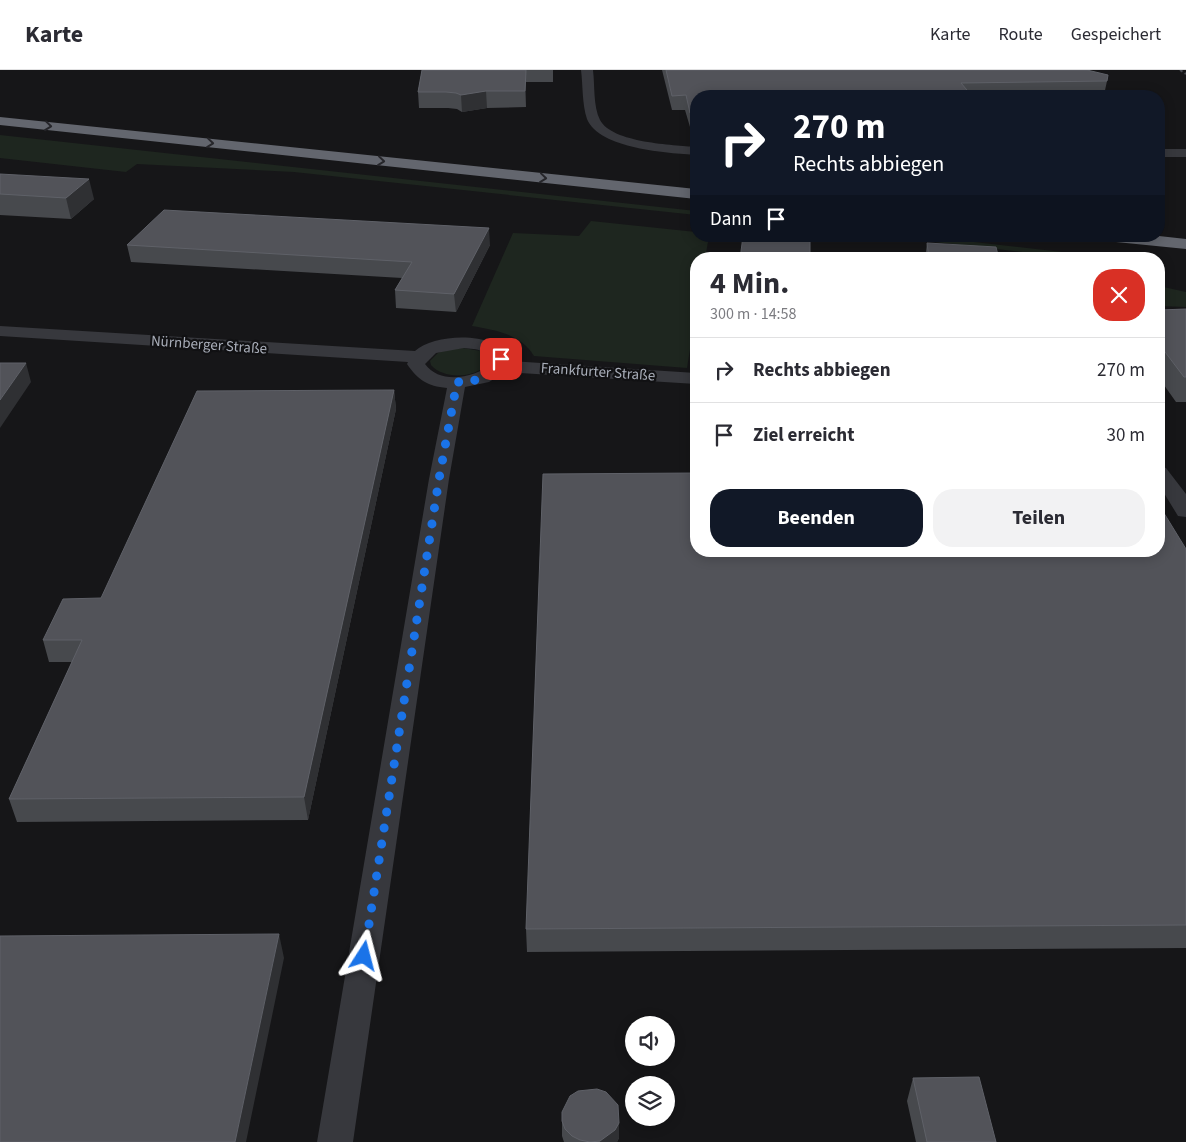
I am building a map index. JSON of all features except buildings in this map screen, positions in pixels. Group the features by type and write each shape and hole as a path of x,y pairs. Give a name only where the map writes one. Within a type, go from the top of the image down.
{"highway":[{"path":"0,109 690,178"},
{"path":"0,121 690,193"},
{"path":"1165,228 1186,230"},
{"path":"1165,242 1186,244"}],"street":[{"path":"587,70 594,121 602,129 618,137 642,144 690,150"},
{"path":"1165,153 1186,153"},
{"name":"Nürnberger Straße","path":"0,331 418,357"},
{"path":"450,344 471,344 489,348 498,353 501,359 501,366 488,376 477,380 457,382 437,380 426,376 419,370 416,364 418,357 425,351 436,347 450,344"},
{"name":"Frankfurter Straße","path":"501,366 690,378"},
{"path":"335,1142 439,479 457,382"},
{"path":"1165,479 1186,511"}],"shaded area":[{"path":"0,135 690,210 690,214 294,172 137,164 126,172 0,158"},
{"path":"591,221 690,231 690,242 708,242 706,252 690,252 690,349 687,368 534,356 522,343 507,334 472,326 513,233 579,236"},
{"path":"935,242 974,242 1062,252 1022,252"},
{"path":"1165,287 1186,292 1186,307 1165,306"},
{"path":"463,348 481,351 489,359 488,364 475,372 460,375 444,373 431,365 430,361 438,353 445,350"}],"railway":[{"path":"1180,70 1186,74"}],"route":[{"path":"364,956 439,479 457,382 477,380 488,376 501,366 501,359"}]}
